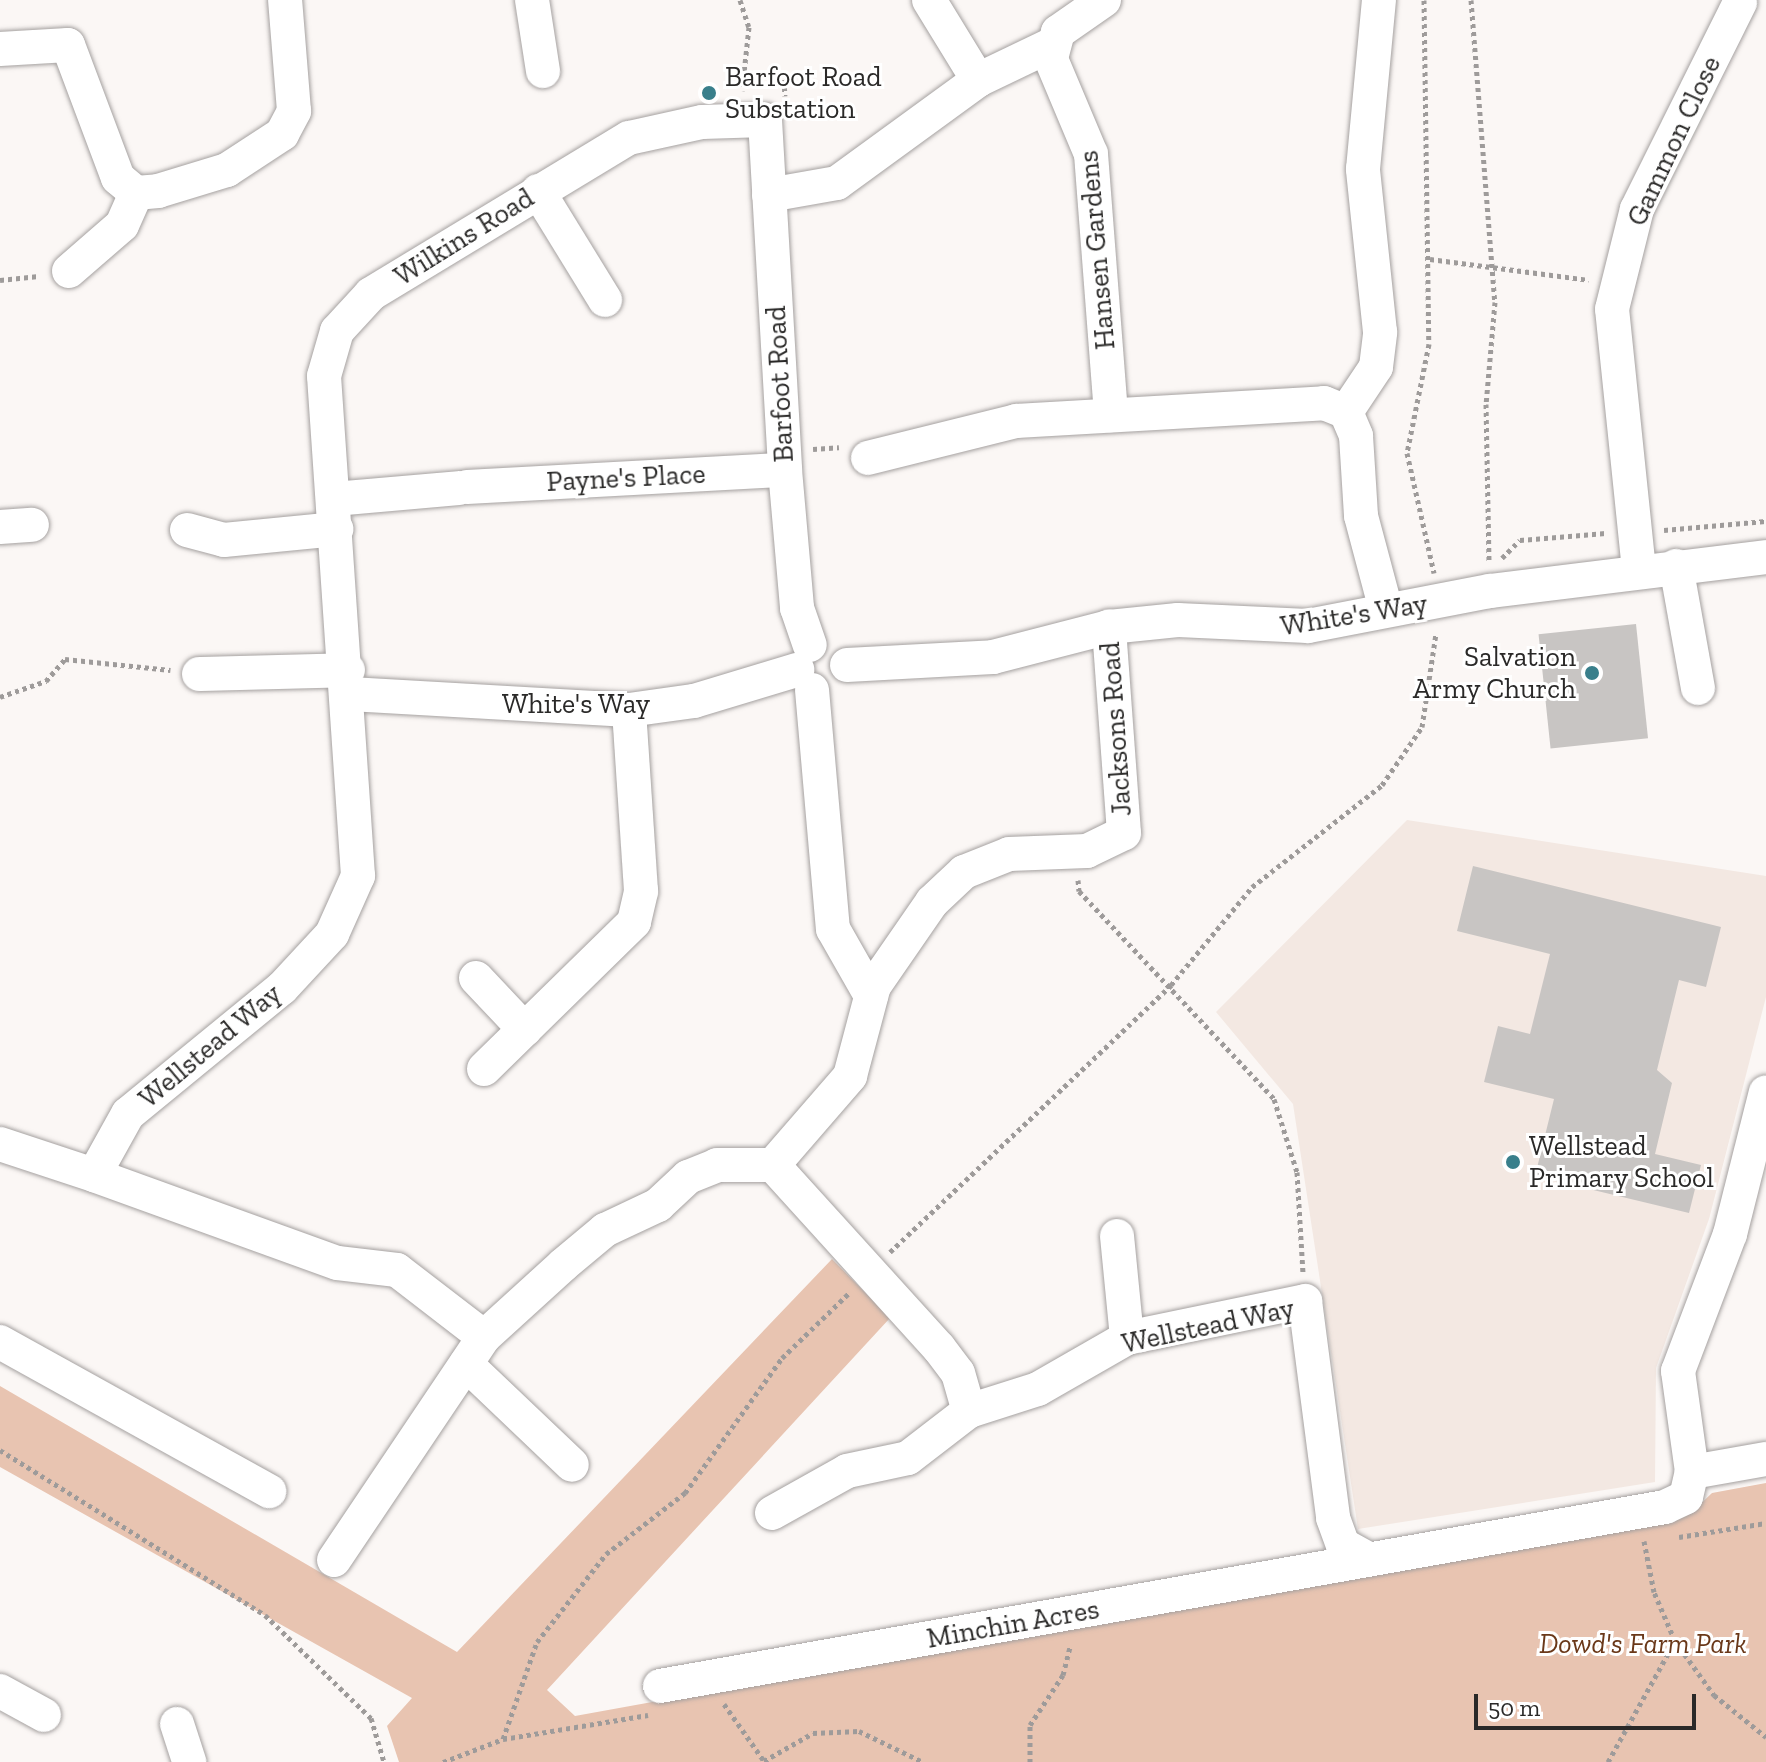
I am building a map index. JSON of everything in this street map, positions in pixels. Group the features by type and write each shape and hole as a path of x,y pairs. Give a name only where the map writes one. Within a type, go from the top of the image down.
{"street":[{"path":"136,193 227,170 282,134 294,111 285,0"},
{"path":"532,0 543,71"},
{"path":"929,0 978,80"},
{"path":"769,195 837,183 978,80 1051,45 1104,0"},
{"path":"1346,412 1376,367 1380,332 1363,169 1379,0"},
{"name":"Gammon Close","path":"1639,570 1612,309 1637,209 1740,2"},
{"path":"0,49 68,45 102,143 118,178 136,193"},
{"name":"Hansen Gardens","path":"1051,45 1091,154 1111,415"},
{"name":"Wilkins Road","path":"349,682 324,376 337,331 371,294 629,138 752,120"},
{"name":"Barfoot Road","path":"752,120 769,195 784,461 833,929 871,996"},
{"path":"538,191 605,300"},
{"path":"69,271 122,225 136,193"},
{"path":"868,458 1016,421 1324,403 1346,412 1356,436 1361,516 1386,610"},
{"name":"Payne's Place","path":"335,514 463,487 784,461"},
{"path":"187,530 224,540 335,514"},
{"name":"White's Way","path":"199,674 349,682 629,710 694,701 807,668 839,685 847,665 993,657 1109,627 1178,620 1308,626 1386,610 1639,570 1766,557"},
{"path":"1676,566 1698,688"},
{"name":"Jacksons Road","path":"773,1165 850,1076 871,996 892,955 964,872 1009,854 1087,851 1124,833 1109,627"},
{"name":"Wellstead Way","path":"94,1175 128,1114 282,988 350,902 358,876 349,682"},
{"path":"484,1069 634,922 641,891 629,710"},
{"path":"476,978 525,1030"},
{"path":"1366,1558 1639,1511 1686,1497 1692,1472 1678,1371 1730,1234 1766,1092"},
{"path":"0,1144 337,1263 397,1270 475,1350 572,1465"},
{"path":"334,1560 475,1350 605,1230 658,1205 688,1177 717,1165 773,1165 958,1373 969,1411"},
{"path":"1117,1236 1127,1338"},
{"name":"Wellstead Way","path":"772,1513 847,1471 908,1458 969,1411 1038,1389 1127,1338 1305,1301 1333,1518 1343,1545 1366,1558"},
{"path":"0,1342 269,1491"},
{"path":"1692,1472 1766,1459"},
{"name":"Minchin Acres","path":"660,1686 1366,1558"},
{"path":"0,1691 44,1715"},
{"path":"177,1724 189,1762"}],"path":[{"path":"740,0 749,27 752,120"},
{"path":"443,1762 503,1739 537,1642 606,1554 685,1493 782,1358 1171,985 1252,887 1382,785 1422,727 1440,602 1407,453 1429,344 1430,259 1421,155 1424,0"},
{"path":"1471,0 1492,268 1489,568"},
{"path":"1430,259 1618,284"},
{"path":"0,280 69,271"},
{"path":"784,461 853,446 868,458"},
{"path":"1479,571 1489,568 1520,540 1766,521"},
{"path":"0,697 46,681 65,659 199,674"},
{"path":"1171,985 1274,1099 1297,1172 1305,1301"},
{"path":"0,1450 265,1615 371,1718 384,1762"},
{"path":"1639,1511 1654,1592 1675,1641 1714,1695 1766,1737"},
{"path":"1608,1762 1675,1641"},
{"path":"1030,1762 1030,1725 1063,1675 1070,1646"},
{"path":"722,1702 764,1762 813,1733 859,1731 923,1762"}],"shaded area":[{"name":"Wellstead Primary School","path":"1407,820 1766,876 1766,997 1709,1219 1656,1368 1655,1482 1358,1529 1293,1104 1216,1012"}],"green space":[{"name":"Dowd's Farm Park","path":"832,1259 890,1318 547,1690 575,1716 1690,1514 1712,1493 1766,1483 1766,1762 399,1762 387,1726 412,1698 0,1467 0,1386 457,1652"}],"building":[{"name":"Salvation Army Church","path":"1636,624 1648,738 1551,749 1539,634"},
{"path":"1473,866 1721,927 1706,987 1679,980 1657,1070 1672,1083 1655,1154 1701,1165 1689,1213 1535,1176 1554,1099 1484,1082 1498,1026 1530,1034 1550,954 1457,931"}],"place":[{"name":"Barfoot Road Substation","path":"709,93"},
{"name":"Salvation Army Church","path":"1592,673"},
{"name":"Wellstead Primary School","path":"1513,1162"}]}
